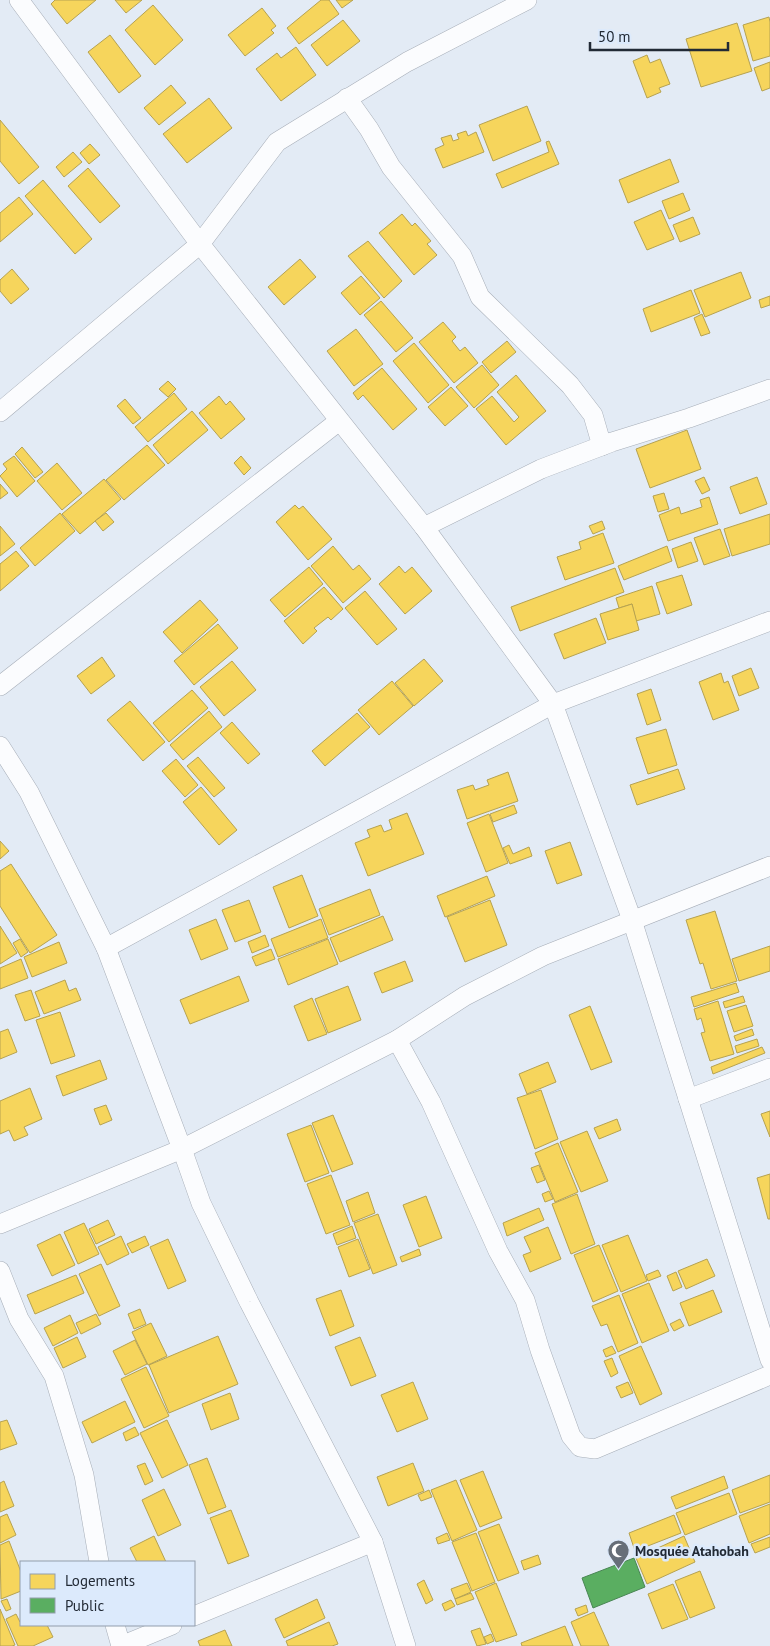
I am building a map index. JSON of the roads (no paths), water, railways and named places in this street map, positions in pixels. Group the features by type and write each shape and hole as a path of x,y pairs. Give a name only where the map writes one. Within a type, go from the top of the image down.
{"street":[{"path":"19,0 200,244 424,527 553,704 632,920 770,1360"},
{"path":"0,412 200,244 278,142 407,62 527,0"},
{"path":"347,98 369,129 391,167 462,256 480,297 570,385 593,415 602,446"},
{"path":"424,527 541,470 602,446 770,389"},
{"path":"0,686 339,421"},
{"path":"106,948 553,704 770,621"},
{"path":"0,746 29,792 106,948 182,1149 200,1203 373,1542 406,1646"},
{"path":"0,1224 182,1149 397,1040 465,996 543,956 770,866"},
{"path":"397,1040 431,1102 498,1251 525,1300 540,1350 571,1436 580,1447 595,1449 770,1375"},
{"path":"688,1099 770,1068"},
{"path":"0,1271 19,1318 54,1376 84,1475 98,1561"},
{"path":"195,1616 373,1542"},
{"path":"115,1626 121,1646 170,1626"}],"place":[{"name":"Mosquée Atahobah","path":"619,1570"}]}
